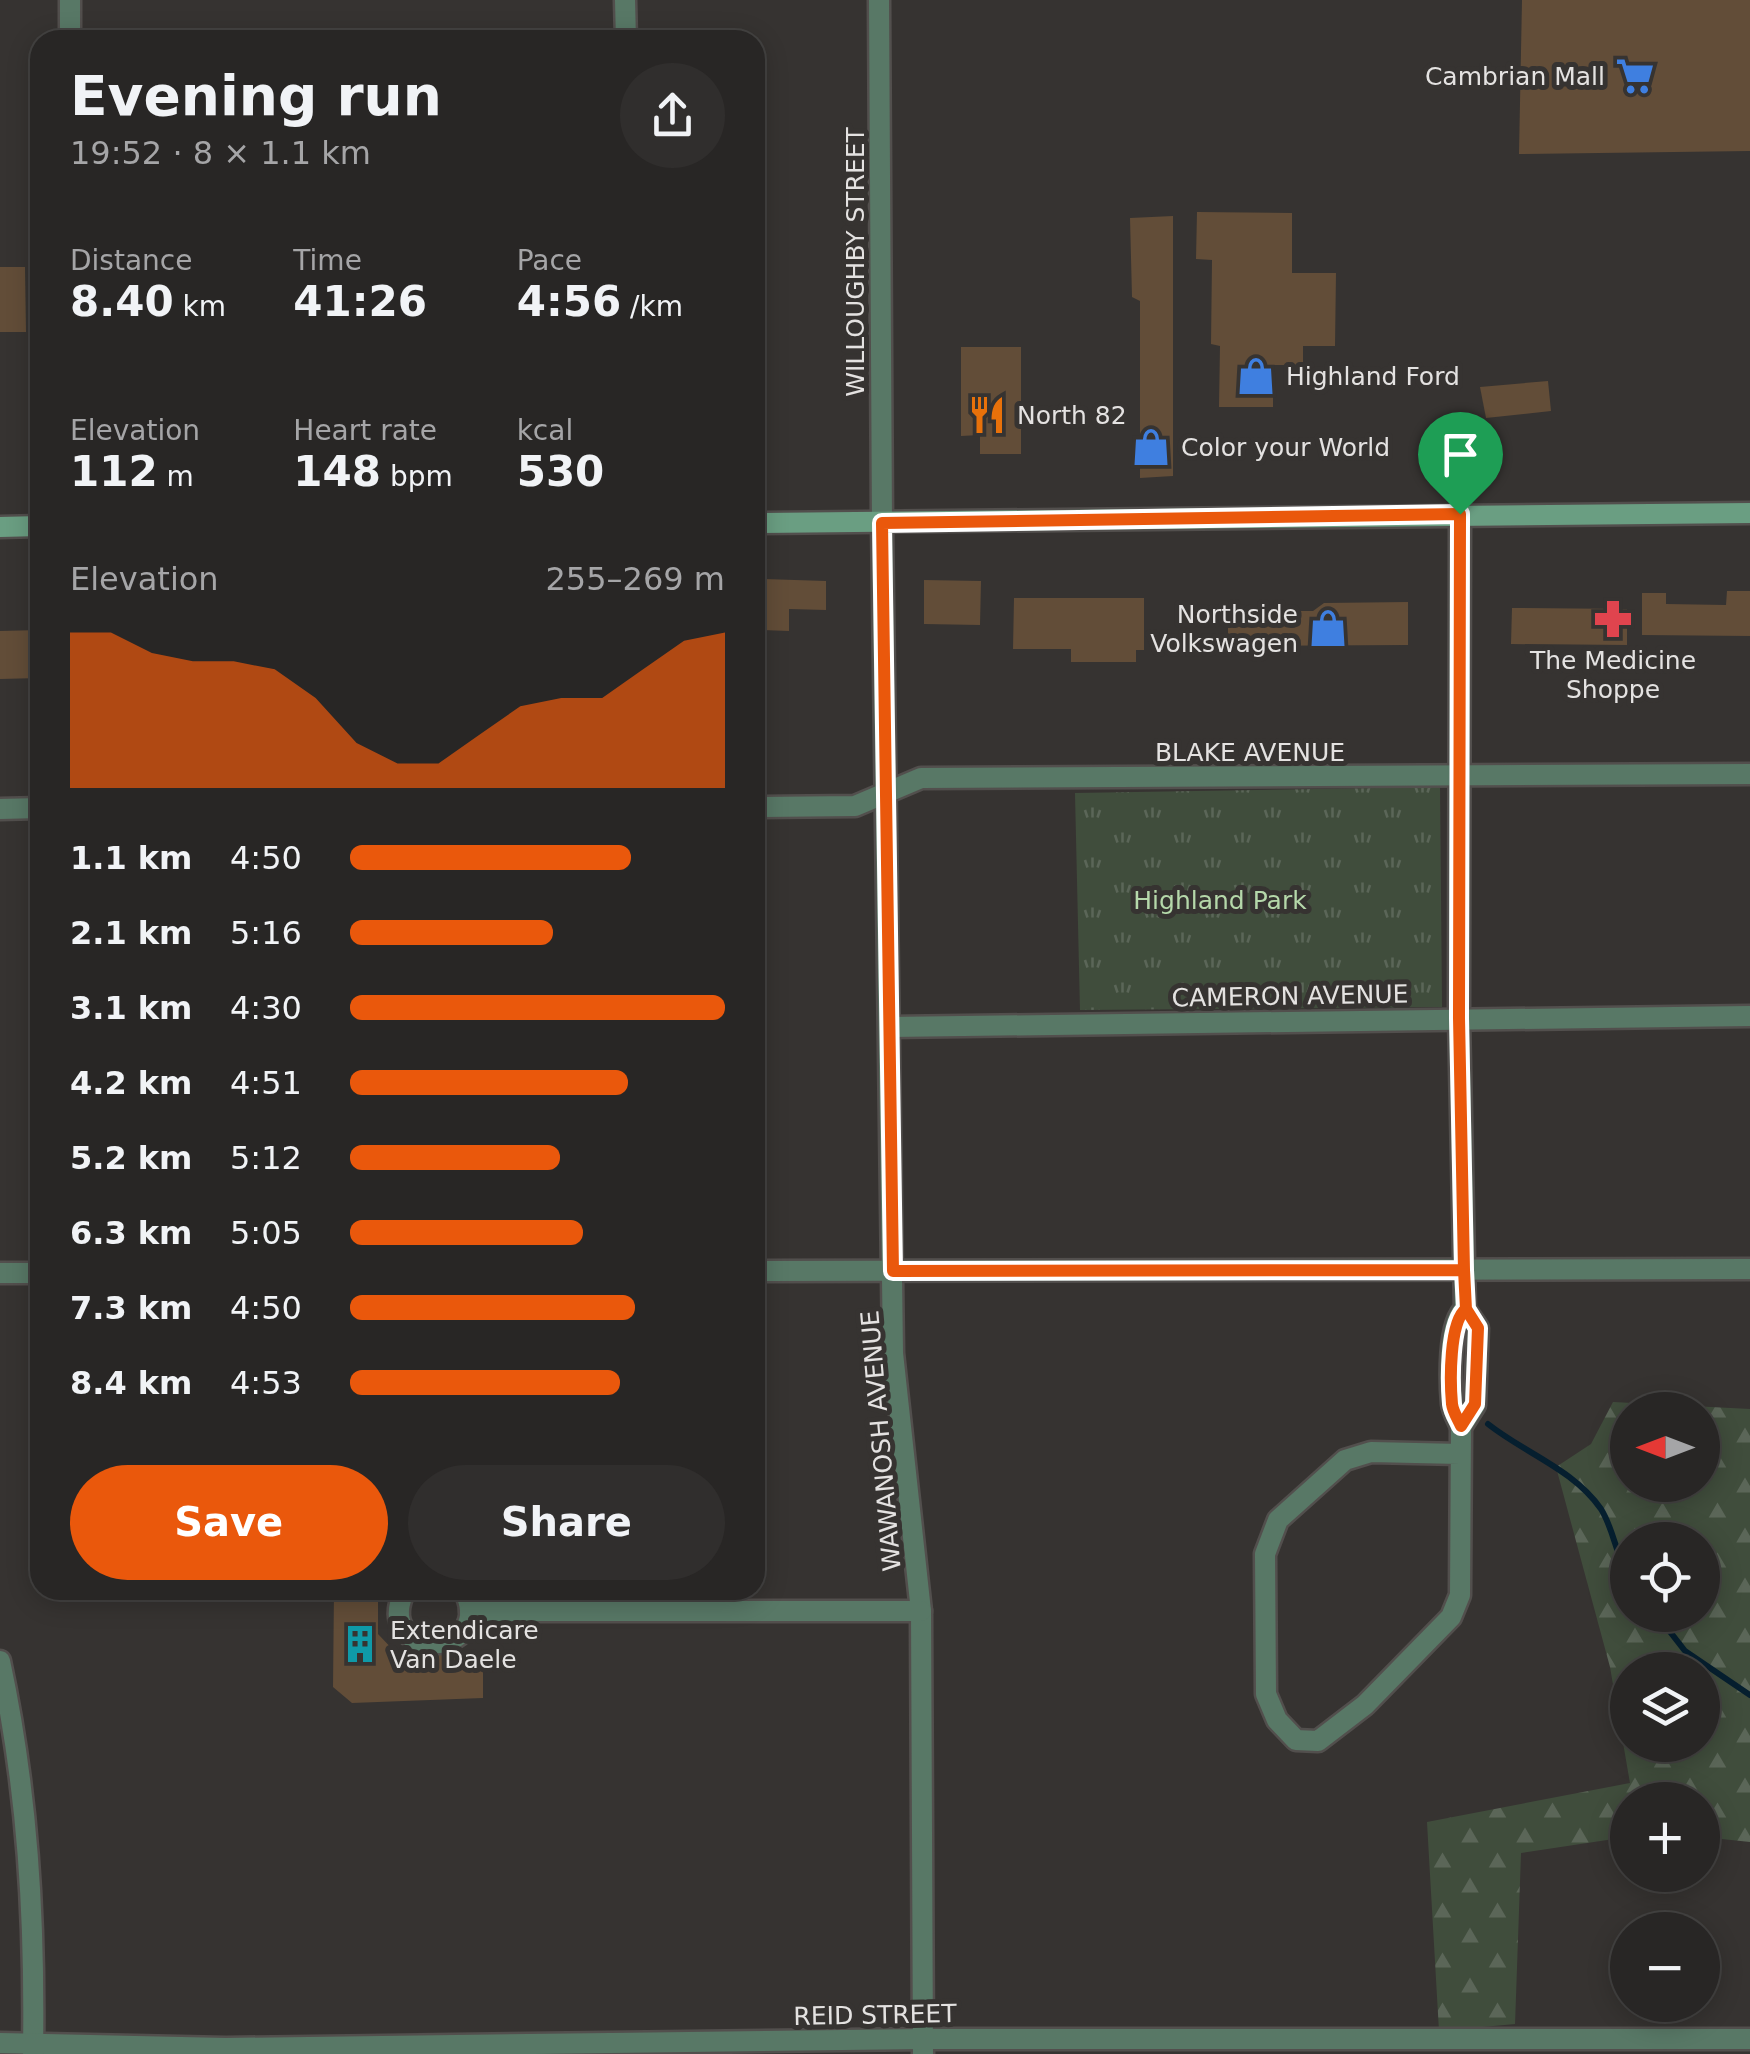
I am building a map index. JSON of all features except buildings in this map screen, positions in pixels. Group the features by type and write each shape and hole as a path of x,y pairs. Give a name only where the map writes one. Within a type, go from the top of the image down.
{"main road":[{"path":"765,523 1750,513"},
{"path":"0,527 30,526"}],"street":[{"path":"70,0 70,30"},
{"path":"626,0 626,30"},
{"name":"WILLOUGHBY STREET","path":"879,0 882,523"},
{"path":"1460,514 1459,1018 1466,1309 1458,1314 1454,1327 1452,1407 1461,1426 1460,1595 1451,1617 1365,1705 1318,1741 1296,1740 1276,1720 1266,1694 1265,1554 1278,1520 1345,1460 1371,1452 1460,1454"},
{"name":"WAWANOSH AVENUE","path":"882,523 893,1354 921,1611 923,2047"},
{"name":"BLAKE AVENUE","path":"765,807 855,806 921,778 1750,774"},
{"path":"0,809 30,808"},
{"name":"CAMERON AVENUE","path":"890,1027 1750,1016"},
{"path":"765,1271 1750,1269"},
{"path":"0,1273 30,1273"},
{"path":"402,1600 399,1614 409,1635 419,1642 442,1645 468,1623 467,1600"},
{"path":"470,1611 921,1611"},
{"path":"0,1661 17,1742 28,1834 33,2048"},
{"name":"REID STREET","path":"0,2043 33,2048 923,2047 1750,2039"}],"green space":[{"name":"Highland Park","path":"1440,787 1442,1007 1080,1010 1075,793"},
{"path":"1720,1407 1750,1409 1750,1842 1720,1839 1720,1782 1630,1782 1626,1762 1720,1762 1720,1652 1610,1652 1610,1667 1556,1467 1591,1444 1610,1408 1610,1502 1720,1502"},
{"path":"1610,1787 1610,1840 1521,1853 1515,2024 1439,2031 1427,1822"}],"waterway":[{"path":"1488,1424 1577,1483 1601,1509 1610,1531"},
{"path":"1670,1632 1685,1651 1750,1695"}],"place":[{"name":"Cambrian Mall","path":"1635,76"},
{"name":"Highland Ford","path":"1256,376"},
{"name":"North 82","path":"987,415"},
{"name":"Color your World","path":"1151,447"},
{"name":"The Medicine Shoppe","path":"1613,619"},
{"name":"Northside Volkswagen","path":"1328,628"},
{"name":"Extendicare Van Daele","path":"360,1644"}],"route":[{"path":"1460,514 882,523 893,1271 1464,1270 1466,1309 1458,1314 1454,1327 1452,1407 1461,1426 1475,1404 1478,1328 1466,1309 1464,1270 1459,1018 1460,514"}]}
